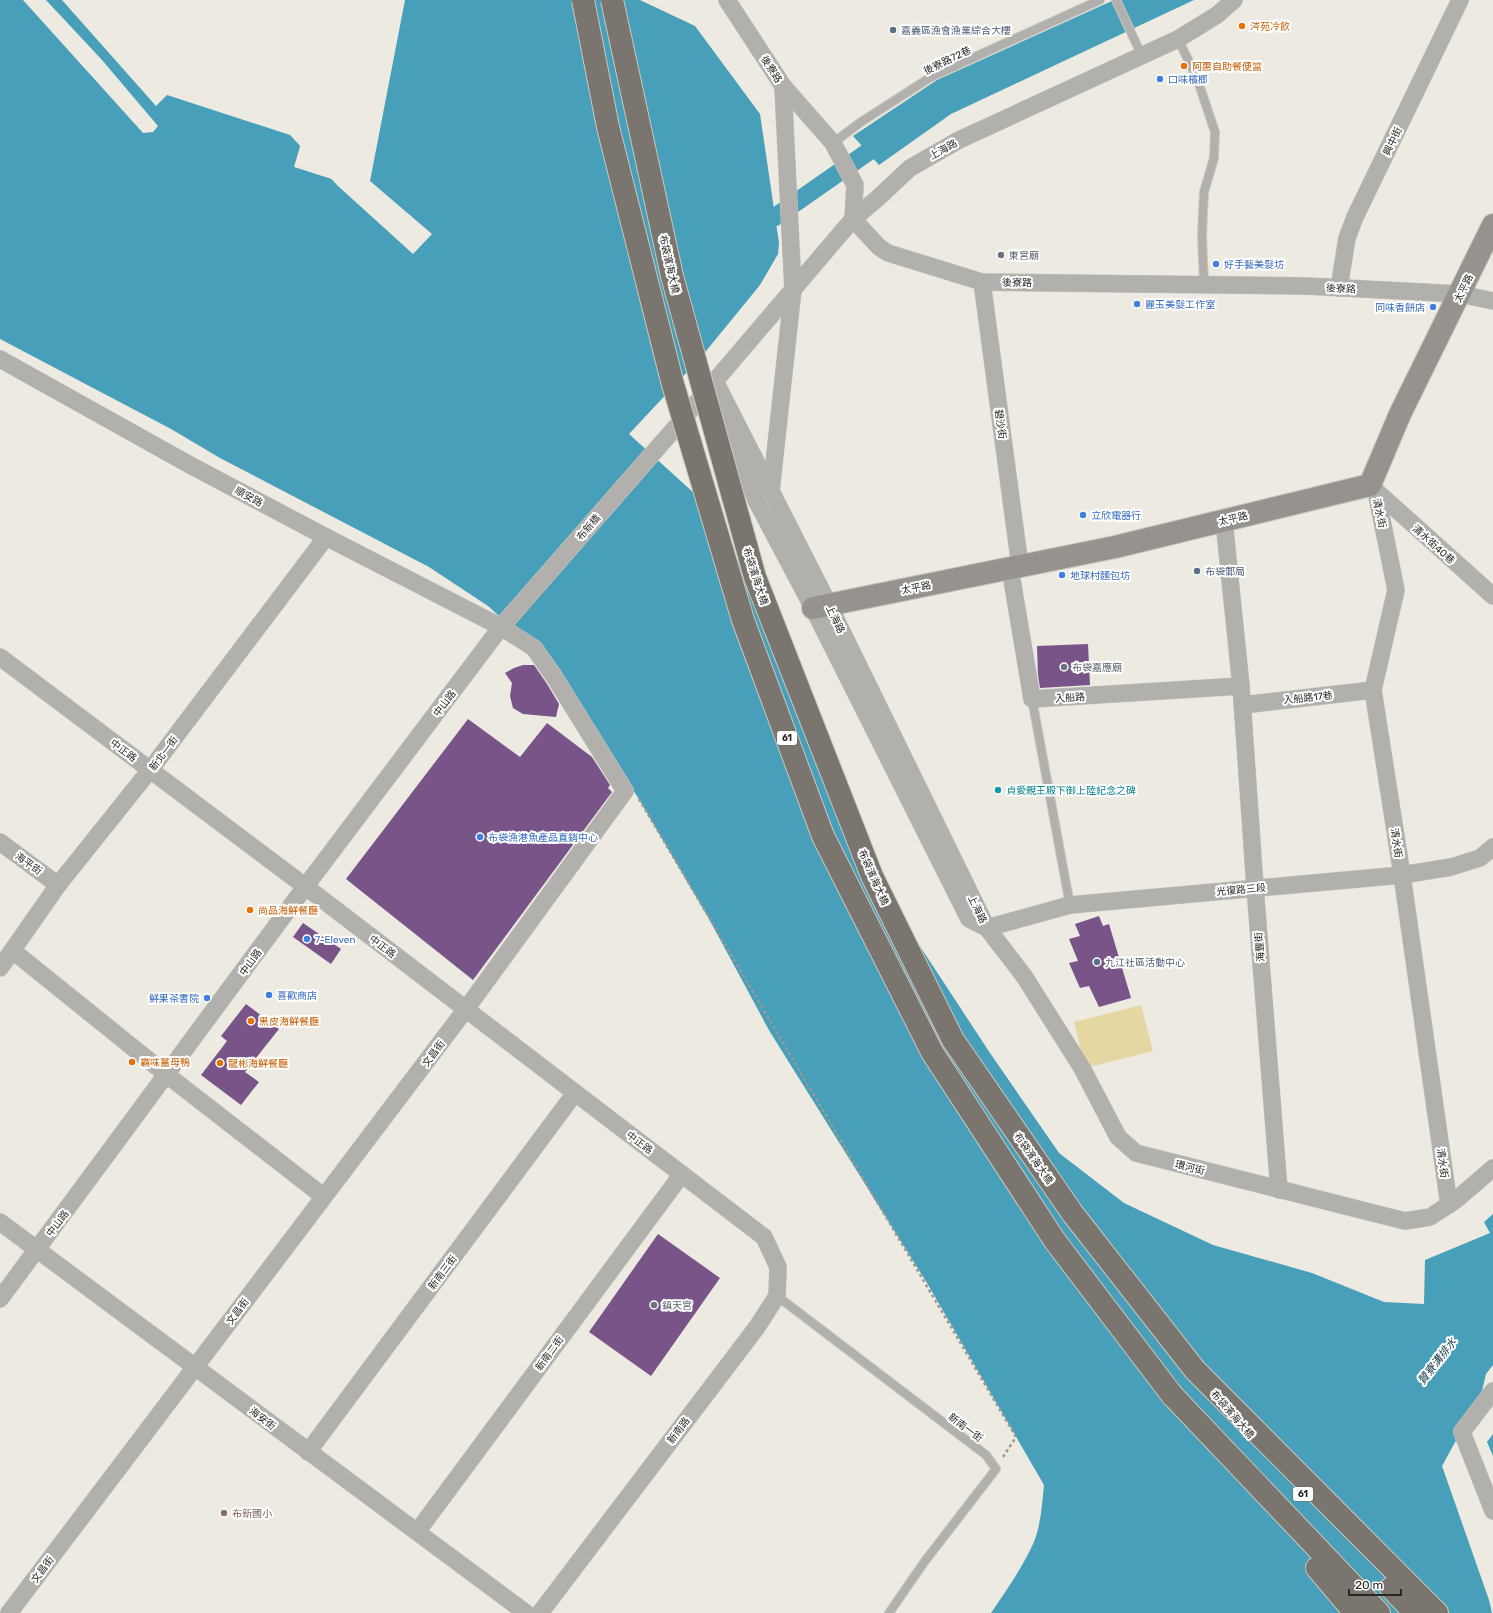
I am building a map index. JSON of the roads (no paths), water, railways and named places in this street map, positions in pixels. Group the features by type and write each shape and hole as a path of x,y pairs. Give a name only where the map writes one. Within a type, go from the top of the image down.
{"highway":[{"name":"61","path":"583,0 608,127 672,381 743,620 823,836 932,1052 1055,1241 1172,1395 1379,1613"},
{"name":"布袋濱海大橋","path":"612,0 672,276 755,577 872,876 953,1040 1073,1214 1196,1370 1335,1531 1415,1613"},
{"path":"1196,1370 1437,1613"},
{"path":"1172,1395 1355,1613"}],"main road":[{"name":"太平路","path":"821,606 1116,547 1224,520 1373,488 1400,414 1493,225"}],"street":[{"name":"上海路","path":"676,428 853,219 910,168 952,143 1178,39 1217,15 1234,0"},
{"name":"興中街","path":"1339,288 1347,238 1355,217 1460,0"},
{"name":"後寮路","path":"728,1 783,86 833,143 855,184 853,219 879,247 888,254 982,282 1306,286 1460,294 1493,301"},
{"path":"771,491 793,289 783,86"},
{"name":"碧沙街","path":"982,282 1015,567"},
{"name":"順安路","path":"0,359 190,465 326,538 501,627 534,648 555,678 625,790"},
{"name":"上海路","path":"715,382 771,491 821,606 987,928"},
{"name":"上海路","path":"715,382 717,407 739,463 757,502 821,606"},
{"name":"布新橋","path":"501,627 676,428"},
{"name":"清水街40巷","path":"1373,488 1493,596"},
{"name":"清水街","path":"1373,488 1396,590 1373,690 1402,875 1449,1205"},
{"path":"1224,520 1243,705"},
{"name":"新北一街","path":"0,968 58,884 150,770 326,538"},
{"path":"1015,567 1032,699"},
{"name":"中山路","path":"0,1299 501,627"},
{"name":"中正路","path":"0,657 306,887 764,1237 778,1267 777,1296"},
{"name":"入船路","path":"1032,699 1241,686"},
{"name":"入船路17巷","path":"1243,705 1373,690"},
{"name":"海豐街","path":"1243,705 1255,887 1279,1190"},
{"name":"文昌街","path":"9,1613 323,1196 466,1009 625,790"},
{"name":"海平街","path":"0,842 58,884"},
{"name":"光復路三段","path":"987,928 1070,905 1255,887 1402,875 1451,866 1480,858 1493,847"},
{"name":"環河街","path":"987,928 1024,976 1070,1048 1118,1137 1136,1154 1405,1220 1430,1217 1456,1200 1493,1168"},
{"path":"13,951 167,1075 323,1196"},
{"name":"新南三街","path":"308,1452 575,1093"},
{"name":"新南二街","path":"417,1532 682,1174"},
{"name":"海安街","path":"0,1222 526,1613"},
{"name":"新南路","path":"540,1613 757,1327 777,1296"},
{"path":"1493,1391 1462,1432 1493,1511"}],"lane":[{"name":"後寮路72巷","path":"833,143 861,122 931,77 1100,0"},
{"path":"1116,0 1142,56"},
{"path":"1178,39 1197,78 1215,132 1214,158 1204,192 1202,235 1204,284"},
{"path":"1032,699 1070,905"},
{"name":"新南一街","path":"777,1296 986,1455 996,1470 926,1561 889,1613"}],"water":[{"name":"贊寮溝排水","path":"0,0 62,0 156,106 167,95 290,135 338,186 413,254 432,234 370,181 405,0 640,0 695,26 760,114 779,243 778,254 760,285 702,356 629,434 717,514 809,720 908,928 990,1053 1059,1153 1124,1203 1213,1245 1312,1273 1384,1302 1424,1304 1425,1260 1490,1233 1484,1222 1493,1214 1493,1365 1486,1374 1481,1395 1442,1466 1489,1600 1492,1613 991,1613 1019,1571 1036,1537 1042,1507 1044,1485 927,1283 770,1032 708,917 637,796 534,648 488,606 429,567 220,458 171,429 0,339"},
{"path":"1114,0 1194,0 951,114 879,165 853,136 937,80"},
{"path":"1493,1434 1493,1456 1487,1442"}],"waterway":[{"path":"775,217 888,138"}],"place":[{"name":"涔苑冷飲","path":"1242,26"},
{"name":"嘉義區漁會漁業綜合大樓","path":"893,30"},
{"name":"阿惠自助餐便當","path":"1184,66"},
{"name":"口味檳榔","path":"1160,79"},
{"name":"東宮廟","path":"1001,255"},
{"name":"好手藝美髮坊","path":"1216,264"},
{"name":"麗玉美髮工作室","path":"1137,304"},
{"name":"同味香餅店","path":"1433,307"},
{"name":"立欣電器行","path":"1083,515"},
{"name":"布袋郵局","path":"1197,571"},
{"name":"地球村麵包坊","path":"1062,575"},
{"name":"布袋嘉應廟","path":"1064,667"},
{"name":"貞愛親王殿下御上陸紀念之碑","path":"998,790"},
{"name":"布袋漁港魚產品直銷中心","path":"480,837"},
{"name":"尚品海鮮餐廳","path":"250,910"},
{"name":"7-Eleven","path":"307,939"},
{"name":"九江社區活動中心","path":"1097,962"},
{"name":"喜歡商店","path":"269,995"},
{"name":"鮮果茶書院","path":"207,998"},
{"name":"黑皮海鮮餐廳","path":"251,1021"},
{"name":"霸味薑母鴨","path":"132,1062"},
{"name":"龍彬海鮮餐廳","path":"220,1063"},
{"name":"鎮天宮","path":"654,1305"},
{"name":"布新國小","path":"224,1513"}]}
